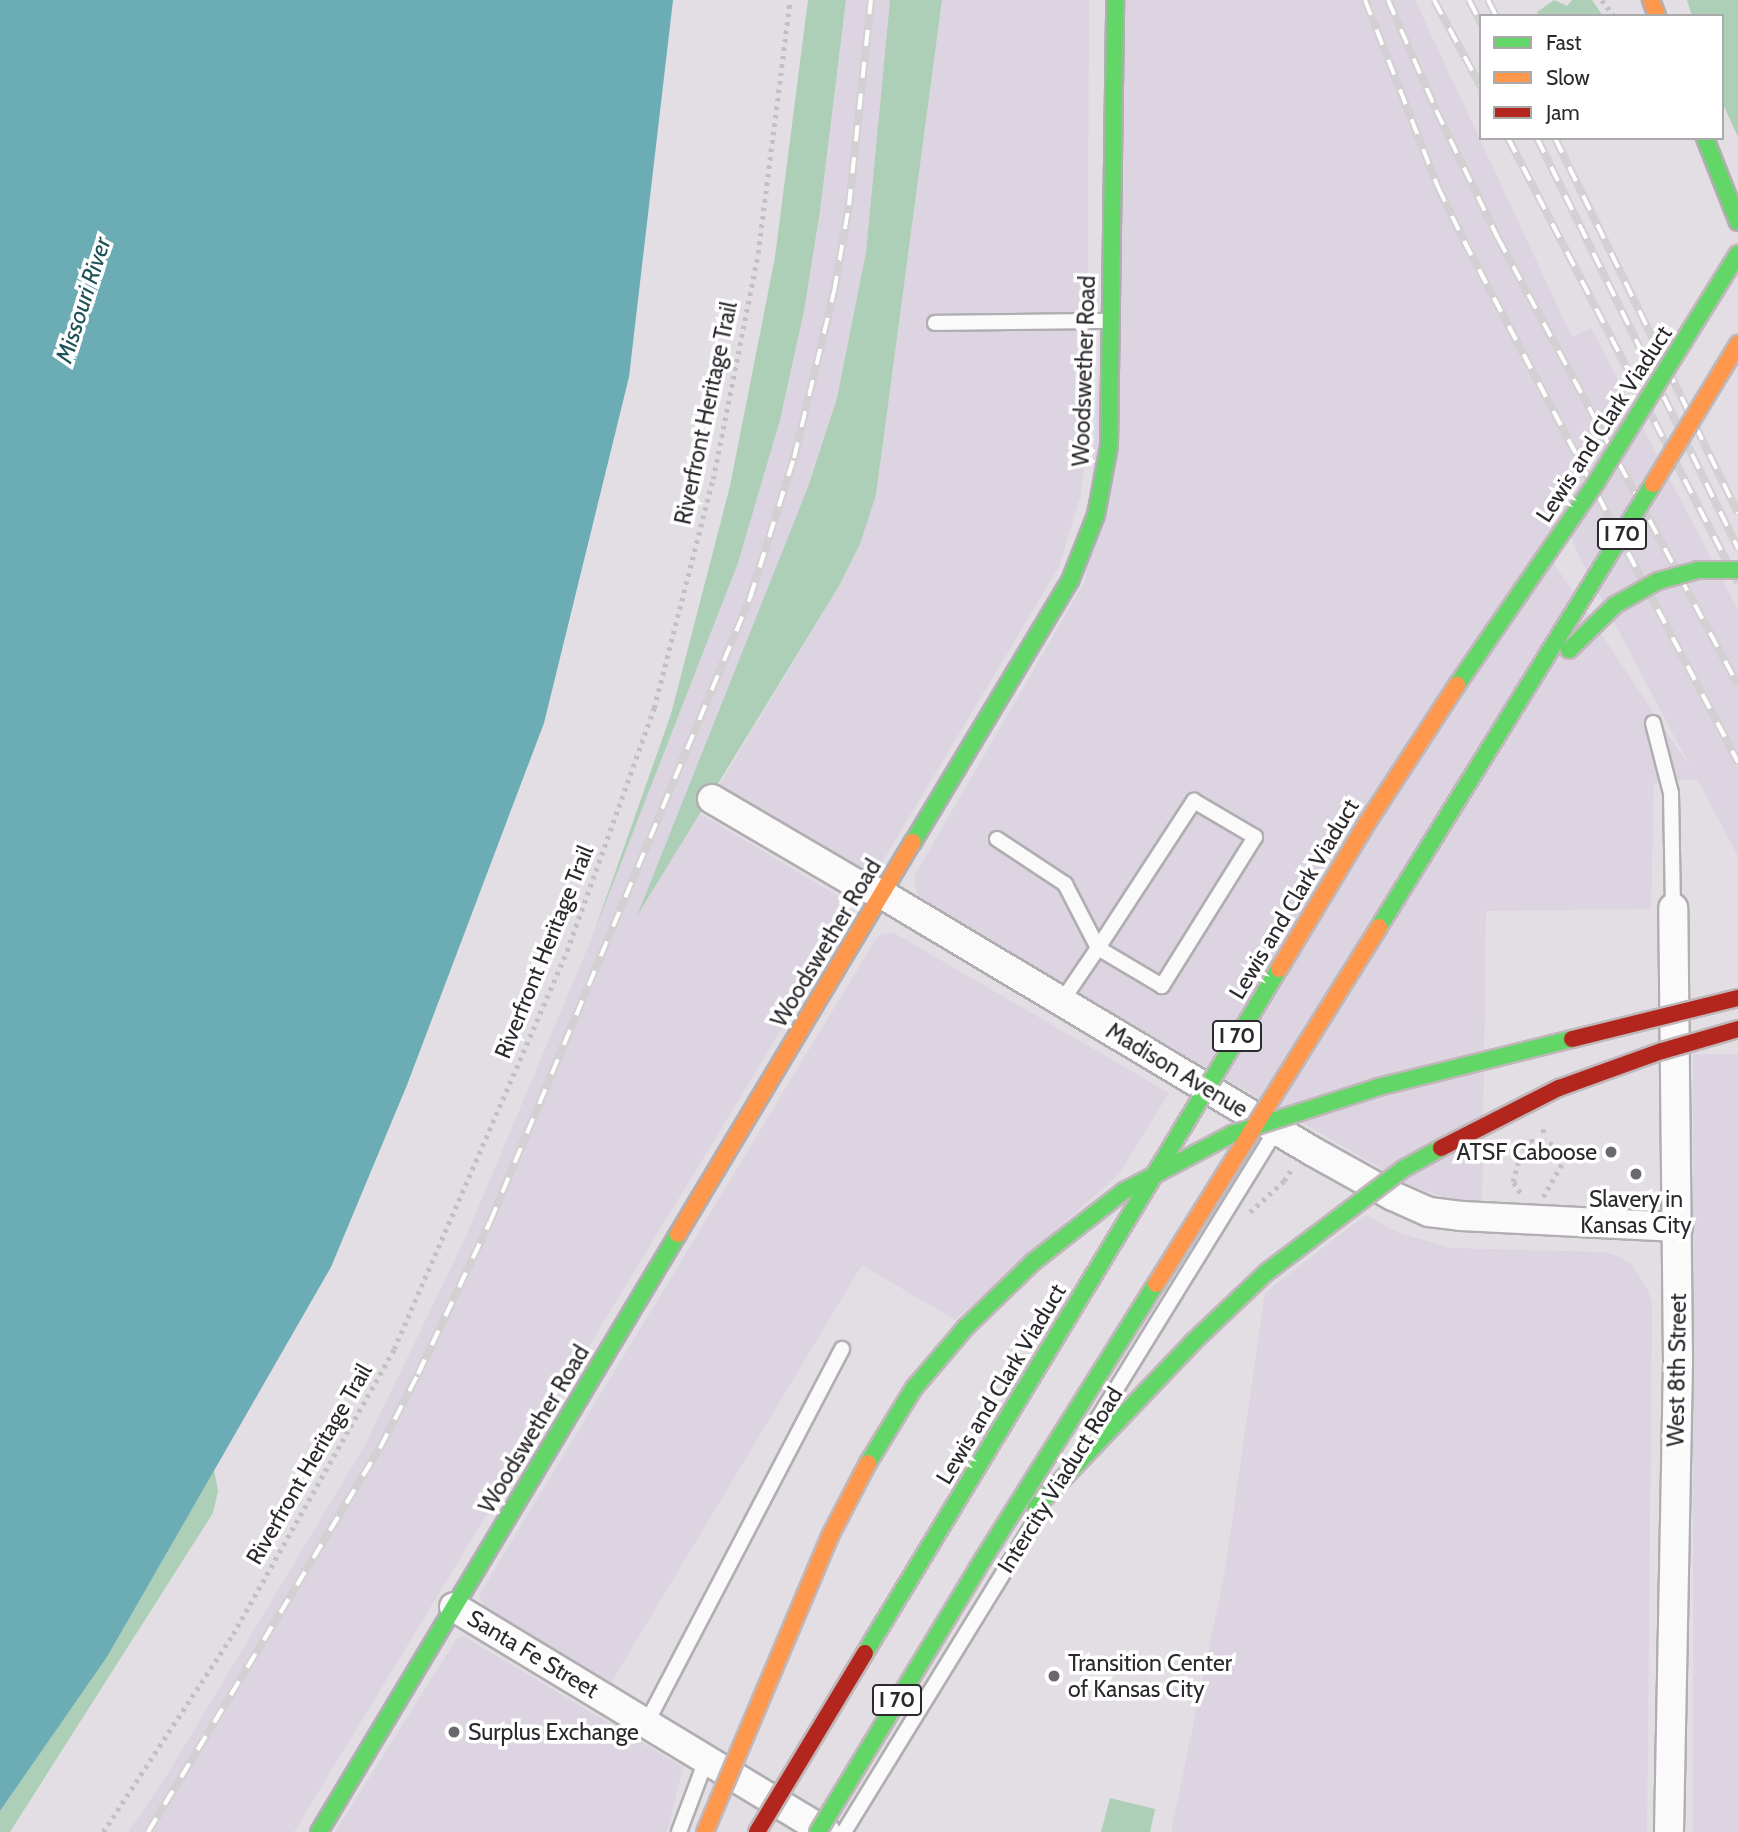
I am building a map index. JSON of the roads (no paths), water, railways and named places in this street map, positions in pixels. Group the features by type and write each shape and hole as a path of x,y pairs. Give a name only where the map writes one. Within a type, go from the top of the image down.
{"main road":[{"name":"Woodswether Road","path":"319,1832 1070,581 1096,515 1109,446 1115,0"},
{"path":"1706,140 1738,222"},
{"name":"Lewis and Clark Viaduct","path":"757,1832 1367,823 1461,679 1597,481 1738,254"},
{"name":"I 70","path":"818,1832 977,1569 1507,724 1738,344"},
{"path":"1507,724 1581,635 1615,606 1658,581 1698,570 1738,570"},
{"path":"705,1832 831,1534 874,1451 914,1388 966,1327 1033,1262 1124,1191 1231,1134 1378,1087 1738,998"},
{"path":"977,1569 1194,1341 1249,1289 1403,1169 1473,1130 1559,1088 1662,1051 1738,1029"}],"street":[{"name":"Madison Avenue","path":"712,799 857,884 882,894 1393,1196 1429,1212 1678,1227"},
{"name":"West 8th Street","path":"1669,1832 1678,1227 1673,908"},
{"name":"Santa Fe Street","path":"454,1607 826,1832"}],"lane":[{"path":"935,323 1110,321"},
{"path":"1653,723 1671,793 1673,908"},
{"path":"996,839 1065,884 1098,948 1162,986 1255,836 1194,801 1098,948 1062,1001"},
{"name":"Intercity Viaduct Road","path":"844,1832 1277,1129"},
{"path":"647,1722 842,1349"},
{"path":"679,1832 706,1760"}],"water":[{"name":"Missouri River","path":"0,0 673,0 629,377 544,723 407,1085 331,1267 107,1657 0,1811"}],"railway":[{"path":"148,1832 380,1448 418,1374 490,1222 750,598 794,458 834,292 849,205 871,0"},
{"path":"1365,0 1438,187 1464,241 1738,762"},
{"path":"1388,0 1436,110 1498,238 1738,685"},
{"path":"1434,0 1479,83"},
{"path":"1469,0 1479,20"},
{"path":"1488,0 1495,14"},
{"path":"1509,140 1738,583"},
{"path":"1538,140 1738,548"},
{"path":"1556,140 1738,513"}],"place":[{"name":"ATSF Caboose","path":"1611,1152"},
{"name":"Slavery in Kansas City","path":"1636,1174"},
{"name":"Transition Center of Kansas City","path":"1054,1676"},
{"name":"Surplus Exchange","path":"454,1732"}]}
